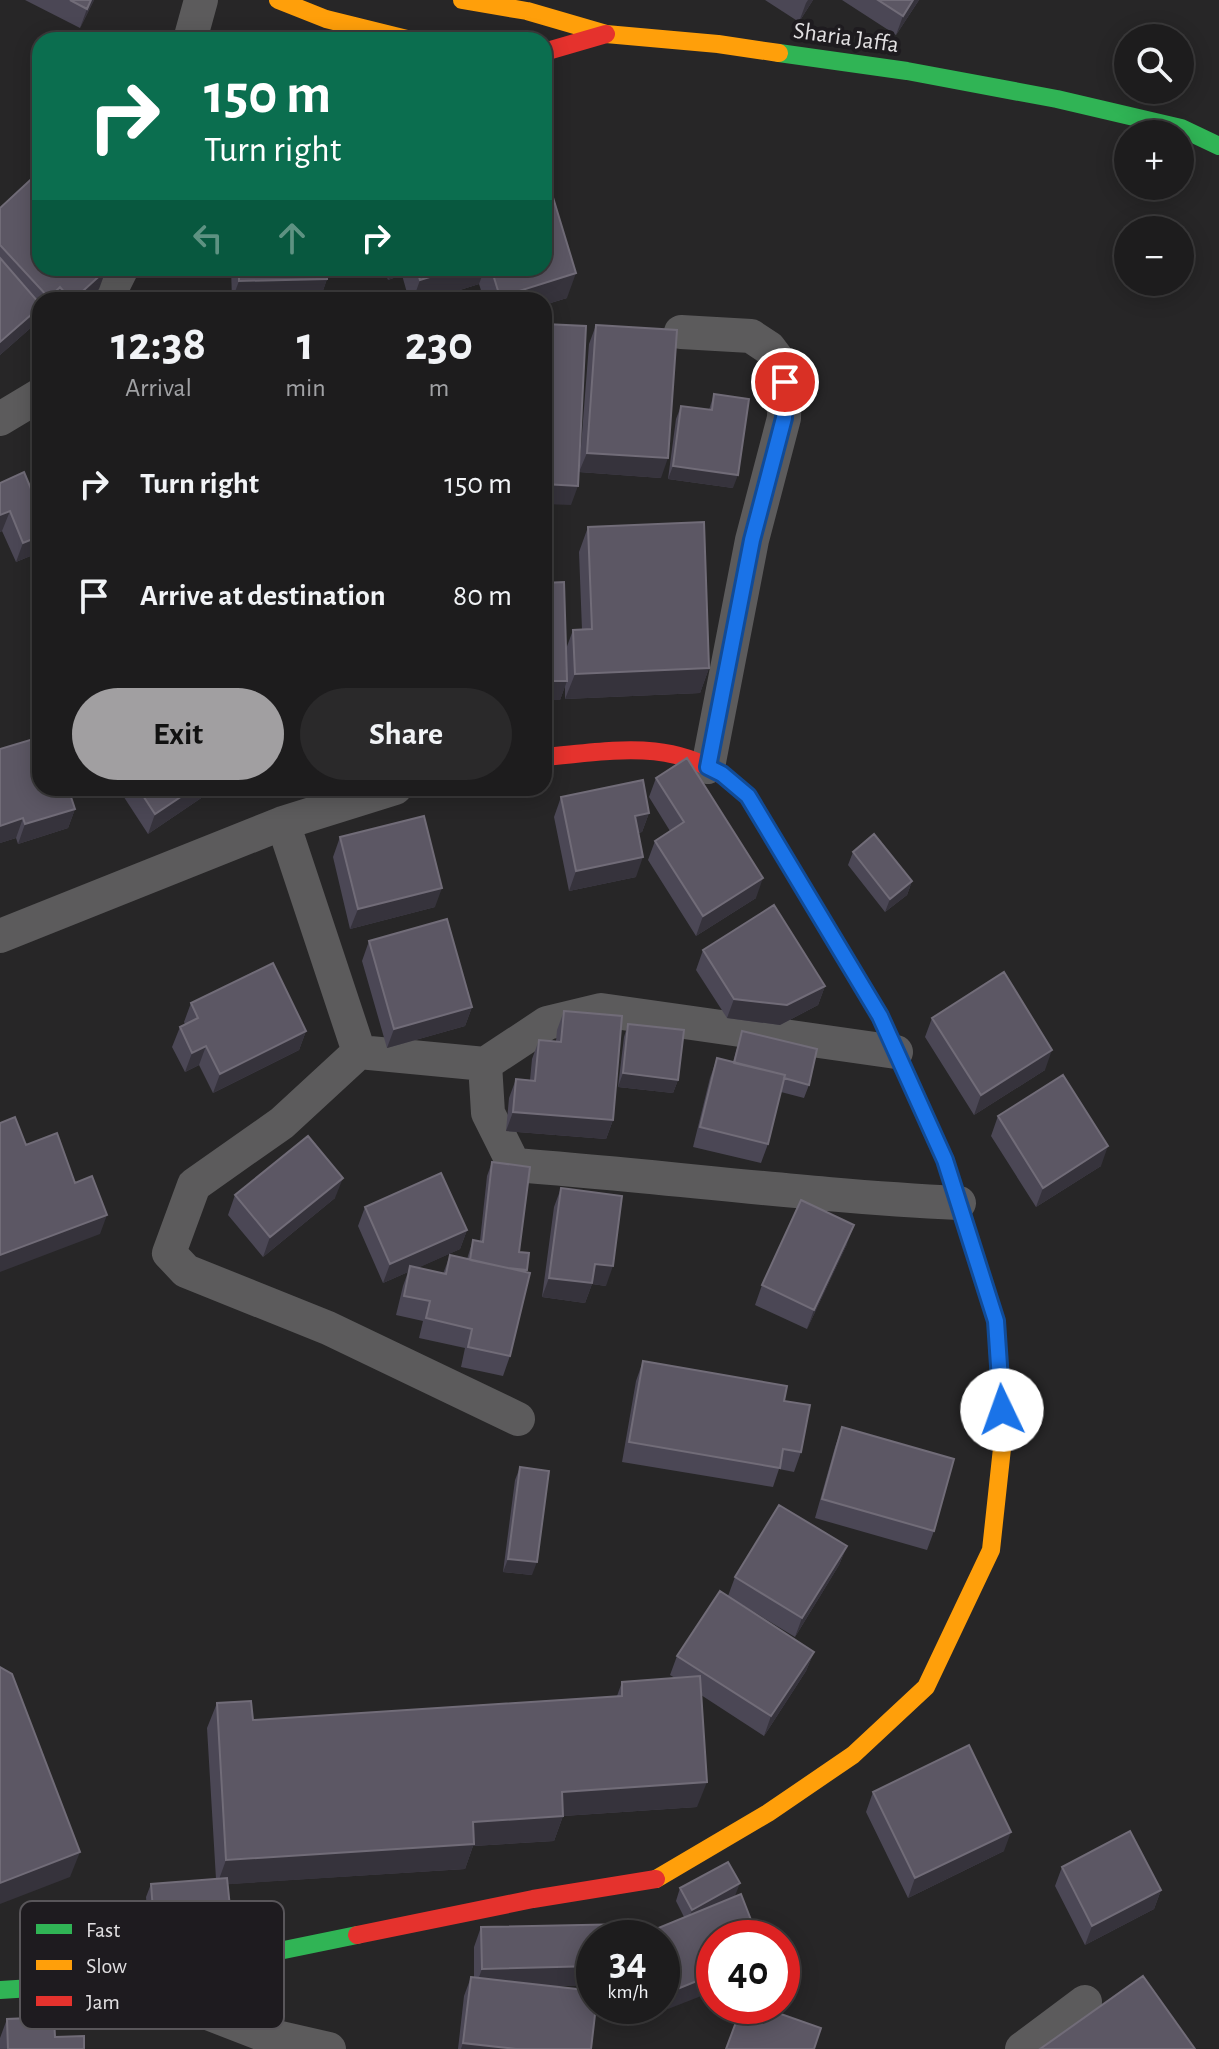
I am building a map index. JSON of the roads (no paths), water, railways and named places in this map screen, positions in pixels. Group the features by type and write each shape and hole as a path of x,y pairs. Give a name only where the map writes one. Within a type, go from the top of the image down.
{"street":[{"path":"192,32 201,0"},
{"path":"278,0 326,19 379,32"},
{"name":"Sharia Jaffa","path":"462,0 527,11 606,34 718,44 937,77 1057,99 1181,128 1219,146"},
{"path":"552,50 606,34"},
{"path":"681,332 751,336 769,348 778,360 785,382 784,418 752,540 708,767"},
{"path":"0,419 32,400"},
{"path":"284,1950 533,1899 659,1879 768,1813 853,1755 926,1687 991,1550 1003,1439 996,1321 945,1160 880,1016 748,796 722,774 687,756 634,751 552,756"},
{"path":"0,936 283,823 315,800 342,796"},
{"path":"283,823 359,1052"},
{"path":"518,1419 328,1328 186,1271 169,1253 194,1185 282,1123 359,1052 485,1064 547,1023 601,1010 896,1052"},
{"path":"485,1064 488,1113 514,1165 648,1175 850,1198 959,1203"},
{"path":"0,1990 20,1989"},
{"path":"1022,2049 1085,2002"},
{"path":"249,2029 329,2049"}]}
